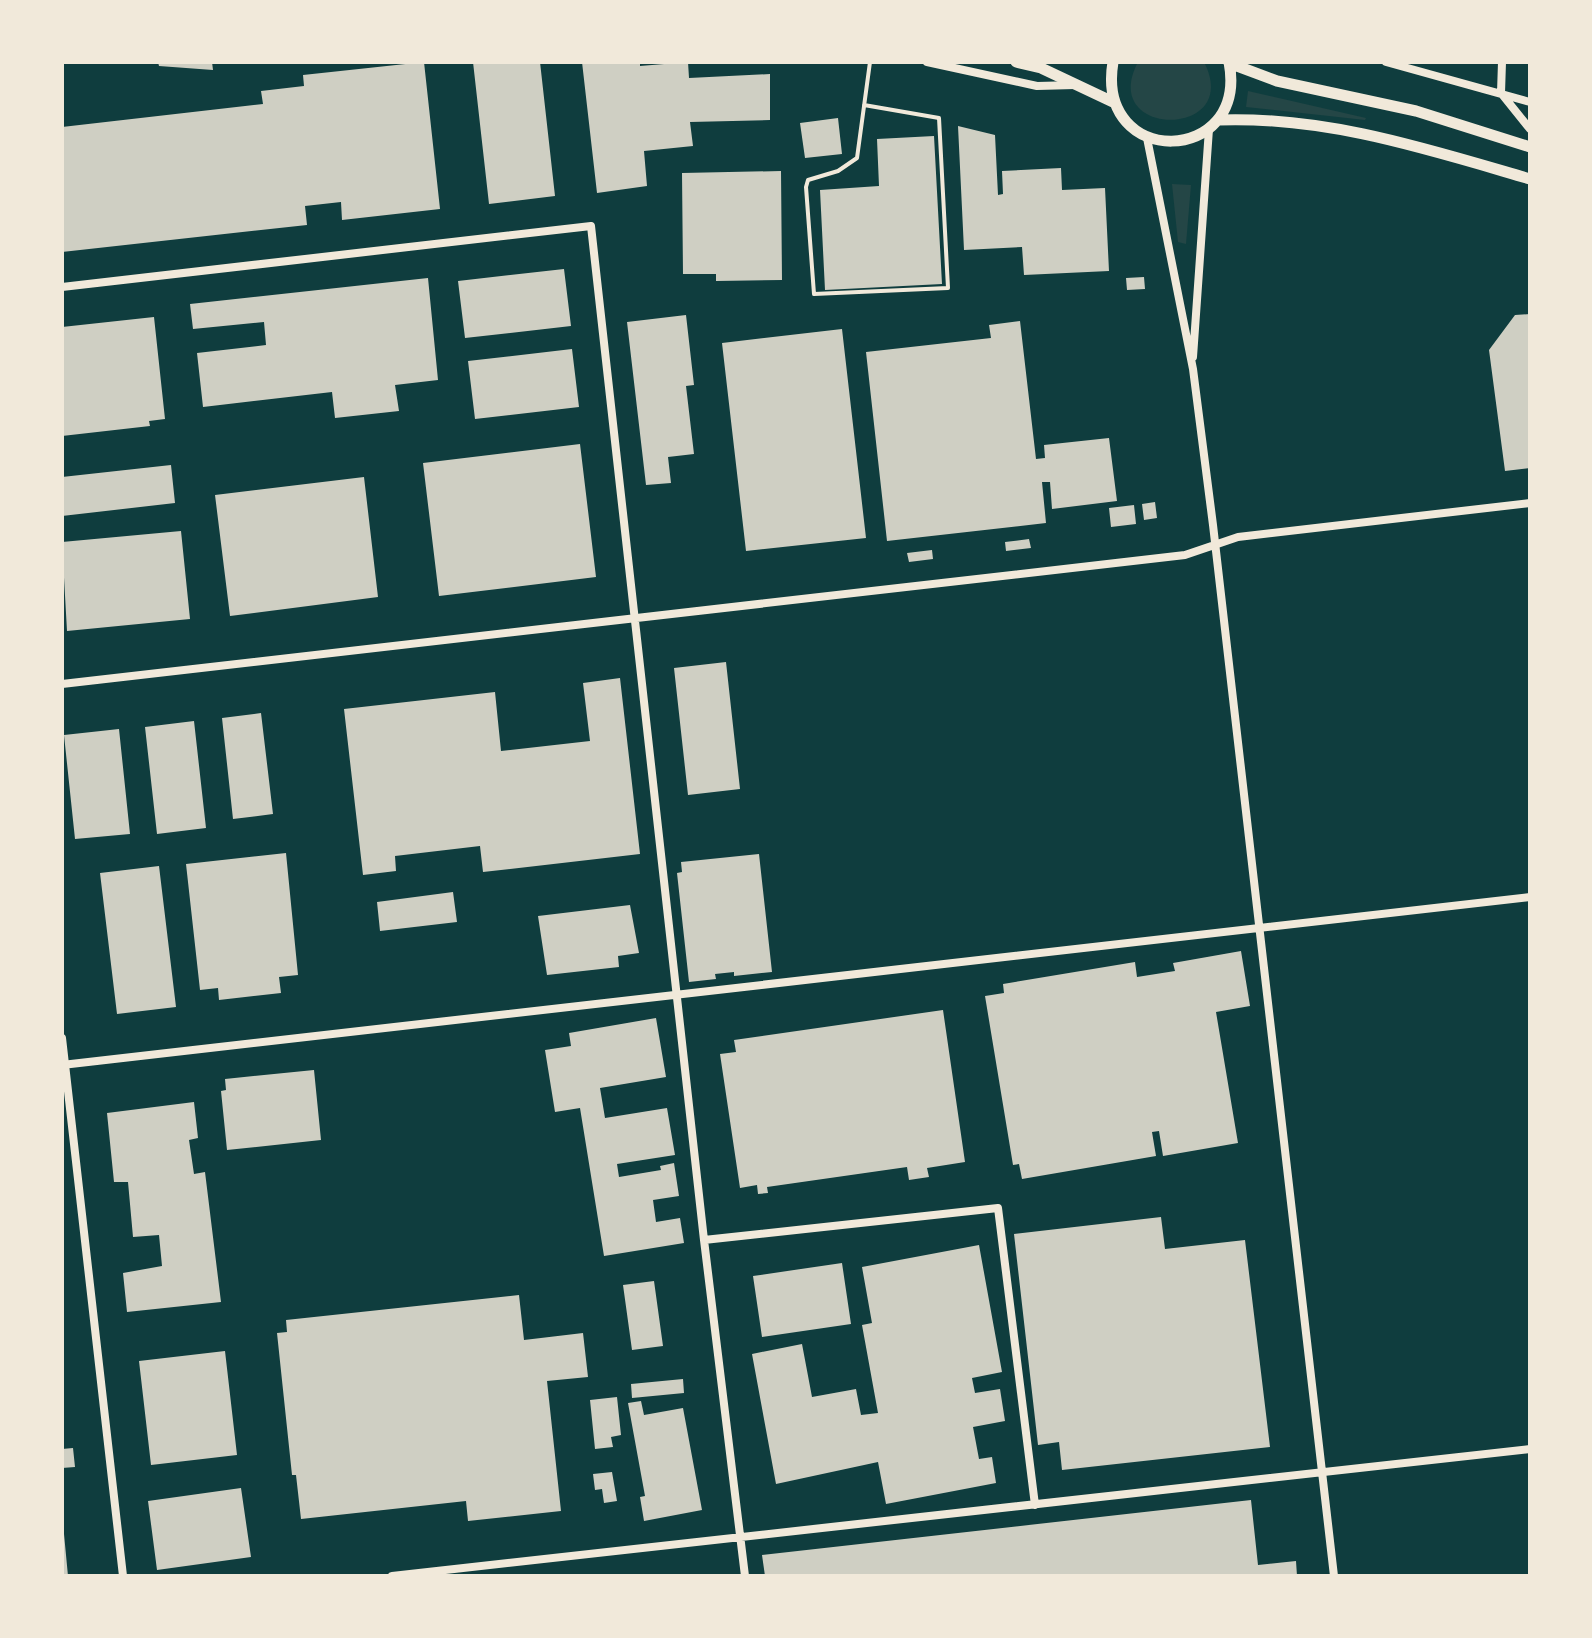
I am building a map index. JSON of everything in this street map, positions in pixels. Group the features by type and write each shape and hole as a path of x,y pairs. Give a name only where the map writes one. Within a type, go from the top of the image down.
{"main road":[{"path":"1016,62 1041,68 1083,85 1113,102"},
{"path":"1113,62 1109,82 1113,102 1121,117 1147,138 1179,142 1209,129 1218,120 1230,92 1229,62 1277,81 1416,111 1530,147"},
{"path":"1218,120 1262,118 1331,126 1530,179"}],"street":[{"path":"927,62 1037,86 1083,85"},
{"path":"1386,62 1530,102"},
{"path":"1502,62 1501,93 1530,129"},
{"path":"1193,369 1209,129"},
{"path":"1147,138 1193,369 1216,545 1334,1576"},
{"path":"62,287 591,226 704,1240 745,1576"},
{"path":"62,684 1185,555 1238,537 1530,503"},
{"path":"63,1065 1530,897"},
{"path":"62,1038 123,1576"},
{"path":"704,1240 998,1208 1035,1505"},
{"path":"392,1576 1530,1449"}],"lane":[{"path":"864,105 939,118 948,288 814,294 806,187 808,180 838,171 857,158 864,105 870,62"}],"shaded area":[{"path":"1138,62 1204,62 1211,87 1205,105 1190,116 1171,120 1151,116 1137,105 1131,87"},
{"path":"1248,91 1366,118 1246,107"},
{"path":"1172,184 1191,185 1186,244 1178,242"}],"building":[{"path":"158,62 212,62 213,70 159,66"},
{"path":"424,62 440,209 342,220 341,202 305,206 307,225 62,252 62,127 263,104 261,91 304,86 303,75"},
{"path":"473,62 540,62 555,196 489,204"},
{"path":"582,62 640,62 640,66 688,62 689,78 770,74 770,120 690,122 693,146 644,151 647,186 597,193"},
{"path":"838,118 842,154 805,158 800,123"},
{"path":"958,126 995,135 998,195 1003,194 1002,171 1061,168 1062,190 1105,188 1109,271 1024,275 1022,247 964,250"},
{"path":"934,136 942,284 825,290 820,190 879,186 877,139"},
{"path":"781,171 782,280 716,281 716,274 683,274 682,173"},
{"path":"564,269 571,326 465,338 458,281"},
{"path":"1144,277 1145,289 1127,290 1126,278"},
{"path":"428,278 438,380 395,385 399,411 335,418 332,392 203,407 197,353 266,345 264,322 193,329 190,304"},
{"path":"1530,314 1530,468 1505,471 1489,350 1515,315"},
{"path":"686,315 694,385 686,386 694,454 668,457 671,483 646,485 627,322"},
{"path":"154,317 165,419 149,421 150,426 62,436 62,327"},
{"path":"1020,321 1036,459 1045,458 1044,445 1109,438 1117,501 1052,509 1050,482 1042,482 1046,523 887,541 866,352 991,338 989,325"},
{"path":"842,329 866,538 746,551 722,343"},
{"path":"572,349 579,407 475,419 468,361"},
{"path":"580,444 596,577 439,596 423,463"},
{"path":"171,465 175,503 62,516 62,477"},
{"path":"364,477 378,597 230,616 215,495"},
{"path":"1155,502 1157,518 1144,520 1142,504"},
{"path":"1134,505 1136,524 1111,527 1109,508"},
{"path":"181,531 190,619 67,631 62,542"},
{"path":"1029,539 1031,548 1006,551 1005,542"},
{"path":"932,550 933,559 909,562 907,553"},
{"path":"726,662 740,789 688,795 674,668"},
{"path":"620,678 640,854 483,872 480,846 395,856 396,871 363,875 344,709 495,692 501,751 590,741 583,683"},
{"path":"261,713 273,814 233,819 222,718"},
{"path":"194,721 206,828 157,834 145,727"},
{"path":"119,729 130,834 75,839 64,735"},
{"path":"286,853 298,975 279,977 281,993 219,1000 218,988 200,990 186,864"},
{"path":"759,854 772,972 734,976 734,972 715,974 716,979 689,982 677,873 682,872 681,862"},
{"path":"159,866 176,1007 117,1014 100,873"},
{"path":"453,892 457,922 380,931 377,902"},
{"path":"630,905 639,953 618,956 619,967 547,975 538,916"},
{"path":"1241,951 1250,1006 1216,1012 1238,1143 1163,1156 1159,1131 1152,1132 1156,1156 1022,1179 1019,1164 1013,1165 985,996 1004,993 1003,984 1135,962 1137,977 1175,971 1173,963"},
{"path":"943,1010 965,1162 927,1168 929,1177 909,1180 907,1167 767,1187 768,1193 758,1194 757,1185 740,1188 720,1054 736,1052 734,1040"},
{"path":"656,1018 666,1077 600,1088 605,1118 667,1108 675,1155 617,1164 619,1177 661,1170 660,1166 674,1163 679,1196 653,1200 656,1222 680,1218 684,1243 604,1256 580,1108 555,1112 545,1050 571,1046 569,1033"},
{"path":"314,1070 321,1140 227,1150 221,1091 226,1090 225,1079"},
{"path":"194,1102 198,1138 189,1140 194,1174 205,1172 221,1302 127,1312 123,1273 162,1266 159,1235 133,1237 128,1182 114,1182 107,1113"},
{"path":"1161,1217 1165,1249 1245,1240 1270,1447 1062,1470 1059,1442 1038,1445 1014,1234"},
{"path":"979,1245 1002,1372 972,1378 975,1393 1000,1389 1005,1421 973,1427 979,1459 992,1457 996,1483 886,1504 878,1462 776,1484 752,1354 802,1344 812,1397 856,1389 861,1415 878,1413 862,1325 872,1323 862,1267"},
{"path":"842,1263 851,1324 762,1337 753,1276"},
{"path":"654,1281 663,1346 632,1350 623,1285"},
{"path":"519,1295 524,1340 583,1333 588,1377 547,1381 561,1511 468,1521 466,1501 301,1519 296,1475 292,1475 277,1333 287,1332 286,1320"},
{"path":"225,1351 237,1455 151,1465 139,1361"},
{"path":"683,1379 684,1393 632,1398 631,1384"},
{"path":"617,1397 621,1435 611,1437 613,1447 595,1449 590,1400"},
{"path":"641,1401 644,1415 683,1408 702,1510 644,1521 640,1497 645,1496 628,1403"},
{"path":"73,1448 75,1467 62,1468 62,1449"},
{"path":"612,1472 617,1501 604,1503 602,1489 595,1490 593,1474"},
{"path":"241,1488 251,1557 157,1570 148,1501"},
{"path":"1251,1500 1258,1565 1296,1561 1297,1576 765,1576 762,1555"},
{"path":"64,1534 68,1576 62,1576"}]}
